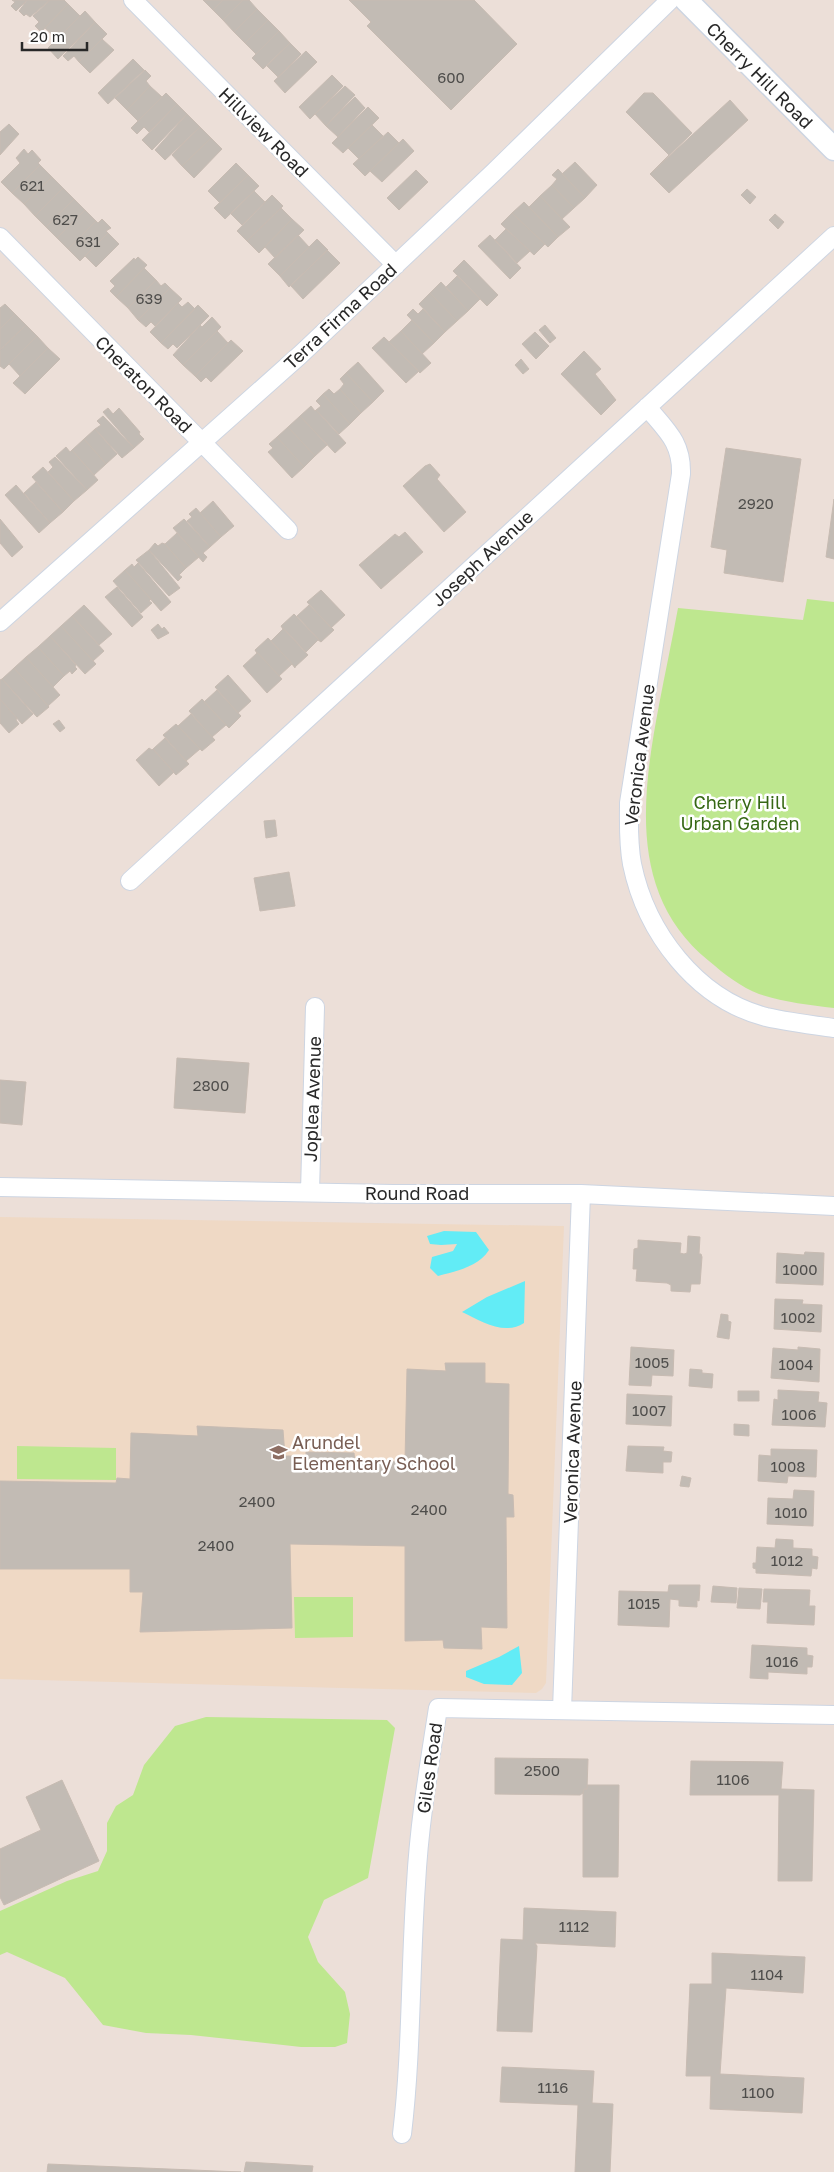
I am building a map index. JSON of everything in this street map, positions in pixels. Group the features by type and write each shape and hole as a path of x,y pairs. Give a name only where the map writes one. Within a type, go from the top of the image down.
{"street":[{"name":"Hillview Road","path":"133,0 396,264"},
{"name":"Terra Firma Road","path":"0,622 300,355 494,172 670,0"},
{"name":"Cherry Hill Road","path":"686,0 834,149"},
{"name":"Joseph Avenue","path":"130,881 834,236"},
{"name":"Cheraton Road","path":"0,237 288,530"},
{"name":"Veronica Avenue","path":"647,407 673,437 679,448 682,461 629,803 628,837 639,886 652,919 668,946 685,968 710,990 736,1004 765,1016 834,1028"},
{"name":"Joplea Avenue","path":"310,1192 315,1006"},
{"name":"Round Road","path":"0,1187 581,1194 834,1206"},
{"name":"Veronica Avenue","path":"562,1710 581,1194"},
{"name":"Giles Road","path":"402,2134 408,2072 416,1883 423,1809 438,1708 834,1714"}],"shaded area":[{"name":"Arundel Elementary School","path":"0,1217 564,1226 546,1683 542,1689 536,1693 0,1679"}],"green space":[{"name":"Cherry Hill Urban Garden","path":"807,599 834,602 834,1008 787,1001 759,994 739,984 709,961 683,935 665,906 653,875 647,842 648,774 678,608 803,620"},
{"path":"17,1446 116,1448 116,1480 17,1479"},
{"path":"294,1597 353,1597 353,1637 295,1638"},
{"path":"206,1717 387,1720 395,1728 368,1878 324,1900 308,1937 318,1962 345,1992 350,2014 347,2043 335,2047 301,2047 191,2035 146,2033 103,2025 65,1978 7,1952 0,1955 0,1911 67,1881 98,1871 107,1851 107,1823 116,1806 133,1795 144,1765 175,1726"}],"water":[{"path":"444,1231 476,1232 489,1250 479,1261 459,1270 438,1276 430,1268 432,1257 453,1251 457,1244 430,1244 427,1236"},
{"path":"525,1281 524,1323 516,1327 501,1328 493,1326 462,1312 487,1297"},
{"path":"519,1646 522,1673 512,1685 484,1684 466,1677 466,1671"}],"building":[{"path":"12,0 27,0 16,11 11,6 15,2"},
{"path":"27,0 50,0 30,17 26,14 24,16 19,11"},
{"path":"50,0 64,0 68,4 41,32 35,26 39,22 33,16"},
{"path":"203,0 223,0 213,10"},
{"path":"223,0 243,0 223,20 213,10"},
{"path":"243,0 249,0 257,9 234,32 223,20"},
{"path":"349,0 474,0 517,44 451,110 367,26 371,22"},
{"path":"68,4 80,16 57,39 45,28"},
{"path":"257,9 268,20 245,43 234,32"},
{"path":"85,11 95,22 58,59 48,48"},
{"path":"268,20 279,31 256,54 245,43"},
{"path":"95,22 107,34 79,62 74,56 68,61 63,56"},
{"path":"279,31 290,43 263,69 252,58"},
{"path":"102,39 114,50 90,73 79,62"},
{"path":"290,43 301,54 278,77 267,66"},
{"path":"306,51 317,62 285,93 274,81"},
{"path":"133,59 144,70 108,104 98,93"},
{"path":"145,70 151,76 146,81 150,86 127,110 115,98"},
{"path":"332,75 343,86 310,119 299,107"},
{"path":"150,86 162,97 138,121 127,110"},
{"path":"345,86 355,95 326,126 315,114"},
{"path":"166,93 177,104 149,132 144,127 137,134 131,128"},
{"path":"644,93 653,93 692,133 650,174 669,155 626,112"},
{"path":"355,97 365,108 338,137 326,126"},
{"path":"730,100 748,120 669,193 650,174"},
{"path":"177,104 187,114 152,150 142,140"},
{"path":"368,107 379,118 343,153 332,143"},
{"path":"187,114 200,127 165,160 155,150"},
{"path":"9,124 19,134 0,155 0,132"},
{"path":"372,125 383,136 359,159 348,148"},
{"path":"200,127 211,138 182,166 172,155"},
{"path":"388,132 399,143 365,176 353,164"},
{"path":"211,138 222,149 194,178 182,166"},
{"path":"403,139 414,151 382,182 370,171"},
{"path":"24,149 28,154 32,150 41,160 38,163 40,165 12,193 1,182 20,163 16,158"},
{"path":"575,162 597,185 585,198 562,174"},
{"path":"236,163 248,175 220,203 208,191"},
{"path":"40,165 52,177 24,204 12,193"},
{"path":"558,169 585,198 574,208 552,185 557,179 552,175"},
{"path":"416,170 428,182 399,210 387,198"},
{"path":"248,175 259,186 225,219 214,208"},
{"path":"52,177 63,188 35,216 24,204"},
{"path":"552,185 574,208 562,219 540,196"},
{"path":"63,188 74,199 46,227 35,216"},
{"path":"747,189 756,197 750,204 741,195"},
{"path":"254,191 265,202 242,225 231,214"},
{"path":"272,195 283,206 247,241 237,231"},
{"path":"540,196 570,227 558,237 529,207"},
{"path":"74,199 85,210 57,238 46,227"},
{"path":"524,202 558,237 548,247 512,213"},
{"path":"281,208 292,219 259,253 247,241"},
{"path":"85,210 96,221 68,249 57,238"},
{"path":"512,213 545,244 534,255 501,224"},
{"path":"775,214 784,222 778,229 769,220"},
{"path":"102,219 111,228 106,231 108,233 80,261 68,249 96,221 98,223"},
{"path":"292,219 304,230 275,258 265,247 259,253"},
{"path":"506,229 530,251 517,263 495,240"},
{"path":"108,233 119,244 96,267 85,256"},
{"path":"298,235 309,247 280,276 268,264"},
{"path":"490,235 521,268 510,279 478,246"},
{"path":"317,239 328,250 289,287 280,276"},
{"path":"327,250 340,263 303,299 291,286"},
{"path":"138,257 147,265 116,297 110,291 115,286 110,281 134,258 135,260"},
{"path":"464,260 498,295 487,306 453,271"},
{"path":"144,268 156,280 128,308 116,297"},
{"path":"457,276 480,299 468,311 446,287"},
{"path":"156,280 161,286 165,283 170,288 138,320 128,308"},
{"path":"441,282 468,311 457,321 430,293"},
{"path":"170,288 182,299 155,326 151,322 146,327 138,320"},
{"path":"430,293 457,321 445,332 419,304"},
{"path":"188,302 195,309 161,343 150,332 178,303 182,307"},
{"path":"5,304 15,314 0,329 0,308"},
{"path":"198,305 209,316 177,348 173,344 168,349 161,343"},
{"path":"413,309 418,314 423,309 445,332 434,343 407,315"},
{"path":"15,314 26,325 0,350 0,329"},
{"path":"212,317 221,327 183,365 173,355 200,325 202,327"},
{"path":"412,320 434,343 422,354 401,331"},
{"path":"26,325 37,336 4,369 0,366 0,350"},
{"path":"545,325 556,338 550,343 539,330"},
{"path":"217,331 228,343 195,376 183,365"},
{"path":"401,331 431,363 420,373 389,342"},
{"path":"535,332 549,346 536,359 522,344"},
{"path":"37,336 48,348 20,376 9,364"},
{"path":"384,337 419,371 406,383 372,348"},
{"path":"231,340 243,351 211,382 206,377 201,382 195,376"},
{"path":"48,348 60,359 25,394 13,383"},
{"path":"584,351 601,369 595,374 616,400 601,415 561,374"},
{"path":"521,359 529,369 523,374 515,365"},
{"path":"358,362 384,391 373,402 346,373"},
{"path":"346,373 373,402 361,413 340,389 344,384 340,379"},
{"path":"329,389 334,394 340,389 361,413 350,424 323,394"},
{"path":"323,394 350,424 339,434 316,410 321,406 316,401"},
{"path":"311,406 346,443 335,453 300,416"},
{"path":"108,408 113,414 119,408 140,432 139,434 144,439 134,448 103,412"},
{"path":"103,416 134,448 122,458 95,429 101,425 97,421"},
{"path":"300,416 327,445 315,456 288,427"},
{"path":"288,427 315,456 304,467 277,437"},
{"path":"95,429 117,454 106,464 84,439"},
{"path":"277,437 304,467 292,478 268,452 273,448 269,444"},
{"path":"84,439 106,464 94,475 72,450"},
{"path":"66,447 70,452 72,450 98,480 87,490 56,456"},
{"path":"726,448 801,459 783,582 724,573 727,550 711,547"},
{"path":"55,457 87,490 74,501 48,472 53,467 49,462"},
{"path":"430,464 440,475 437,479 466,512 444,532 403,486 425,466"},
{"path":"43,467 74,501 63,512 32,477"},
{"path":"36,482 63,512 50,523 24,493"},
{"path":"16,485 50,523 39,533 5,495"},
{"path":"834,499 834,559 826,557"},
{"path":"213,501 234,526 221,537 200,513"},
{"path":"196,508 221,537 210,547 187,521 192,517 189,514"},
{"path":"0,519 23,547 12,557 0,543"},
{"path":"184,519 210,547 203,553 207,557 203,562 173,528"},
{"path":"405,532 423,552 381,589 359,565 395,534 399,537"},
{"path":"177,533 199,557 186,568 165,544"},
{"path":"155,543 158,546 162,543 165,544 186,568 179,575 182,577 178,581 149,550"},
{"path":"149,550 180,588 169,596 136,560"},
{"path":"138,563 171,602 161,611 125,570 132,564 134,567"},
{"path":"125,570 151,599 149,601 152,603 141,613 113,581"},
{"path":"117,587 143,617 132,627 105,597"},
{"path":"321,590 345,615 331,628 307,602"},
{"path":"84,605 112,634 99,645 72,616"},
{"path":"309,605 334,630 321,642 297,616"},
{"path":"294,614 321,642 318,640 306,652 281,626"},
{"path":"72,616 104,651 93,661 61,626"},
{"path":"158,624 169,633 158,639 151,630"},
{"path":"61,626 96,664 85,674 50,636"},
{"path":"281,626 308,655 295,667 271,641 283,629"},
{"path":"50,636 76,665 77,669 72,674 70,671 64,676 38,647"},
{"path":"268,638 295,667 295,668 292,664 279,676 255,650"},
{"path":"38,647 64,676 53,687 26,657"},
{"path":"255,650 282,679 267,693 243,666 257,653"},
{"path":"26,657 60,695 48,706 14,668"},
{"path":"14,668 49,707 37,717 2,679"},
{"path":"228,675 251,701 238,713 215,687"},
{"path":"2,679 33,714 22,724 0,699 0,680"},
{"path":"217,690 241,716 229,728 204,702"},
{"path":"0,699 17,718 16,720 19,724 9,733 0,723"},
{"path":"202,699 226,725 212,737 189,711"},
{"path":"191,714 215,740 202,751 178,726"},
{"path":"59,720 65,728 60,732 53,724"},
{"path":"176,724 200,749 186,761 163,735"},
{"path":"165,738 189,764 176,775 153,749"},
{"path":"149,748 153,749 174,772 159,786 136,760"},
{"path":"275,820 277,836 266,838 264,821"},
{"path":"289,872 295,906 260,911 254,878"},
{"path":"177,1058 249,1063 245,1113 174,1108"},
{"path":"0,1080 26,1082 22,1125 0,1123"},
{"path":"688,1236 700,1237 699,1254 702,1257 700,1284 691,1284 690,1292 671,1291 671,1285 667,1283 636,1281 637,1269 633,1269 634,1249 638,1248 638,1240 681,1243 680,1253 684,1254 687,1253"},
{"path":"805,1252 824,1253 823,1285 776,1283 777,1253 804,1255"},
{"path":"775,1299 803,1300 802,1304 822,1305 821,1332 774,1329"},
{"path":"721,1314 728,1315 728,1321 731,1322 729,1339 717,1337"},
{"path":"631,1347 674,1350 673,1376 652,1375 651,1386 629,1385"},
{"path":"798,1347 820,1349 819,1382 771,1378 773,1348 798,1350"},
{"path":"445,1363 485,1363 485,1383 509,1384 508,1494 513,1495 514,1517 506,1517 507,1628 481,1627 482,1649 444,1648 443,1640 405,1641 405,1546 290,1544 292,1628 140,1632 143,1592 130,1592 130,1569 0,1569 0,1481 116,1483 117,1478 130,1479 131,1433 198,1436 197,1426 283,1430 285,1456 306,1456 306,1452 354,1453 355,1462 405,1461 407,1369 446,1371"},
{"path":"690,1369 702,1370 702,1373 713,1374 712,1388 689,1386"},
{"path":"778,1390 819,1392 818,1402 827,1403 825,1427 772,1425 774,1399 778,1400"},
{"path":"738,1391 759,1391 759,1401 738,1401"},
{"path":"627,1394 672,1396 671,1426 626,1424"},
{"path":"734,1424 749,1425 749,1436 734,1435"},
{"path":"628,1446 664,1447 663,1451 672,1452 671,1462 663,1462 663,1473 626,1471"},
{"path":"771,1449 817,1450 816,1477 788,1476 787,1483 758,1481 759,1455 771,1456"},
{"path":"682,1476 691,1478 689,1487 680,1486"},
{"path":"794,1490 814,1491 813,1526 767,1524 768,1498 793,1499"},
{"path":"776,1539 793,1540 793,1548 812,1549 812,1556 818,1557 817,1569 812,1568 811,1576 756,1573 753,1563 756,1563 757,1547 775,1548"},
{"path":"669,1585 700,1585 697,1607 679,1606 679,1600 670,1599 669,1627 618,1625 619,1591 668,1592"},
{"path":"713,1586 737,1588 736,1603 711,1602"},
{"path":"739,1588 762,1589 760,1609 737,1608"},
{"path":"764,1589 810,1590 809,1606 815,1606 814,1625 767,1623 768,1602 763,1602"},
{"path":"752,1645 807,1648 807,1655 813,1656 812,1667 807,1667 807,1674 768,1672 768,1679 750,1678"},
{"path":"495,1758 588,1759 587,1789 584,1789 580,1795 495,1794"},
{"path":"691,1761 783,1762 781,1789 814,1790 812,1881 778,1881 779,1795 690,1795"},
{"path":"62,1780 99,1861 4,1905 0,1897 0,1849 41,1830 26,1797"},
{"path":"587,1785 619,1785 618,1877 583,1877 583,1793 584,1789 587,1789"},
{"path":"524,1908 616,1912 615,1947 535,1943 537,1946 532,2032 497,2031 501,1939 523,1940"},
{"path":"712,1953 805,1957 803,1993 726,1988 720,2074 804,2078 802,2113 710,2109 711,2076 686,2076 690,1984 712,1984"},
{"path":"502,2067 594,2071 592,2103 613,2104 610,2172 575,2172 578,2105 500,2102"},
{"path":"246,2162 313,2166 312,2172 244,2172"},
{"path":"48,2164 241,2172 47,2172"}],"place":[{"name":"Arundel Elementary School","path":"278,1452"}]}
